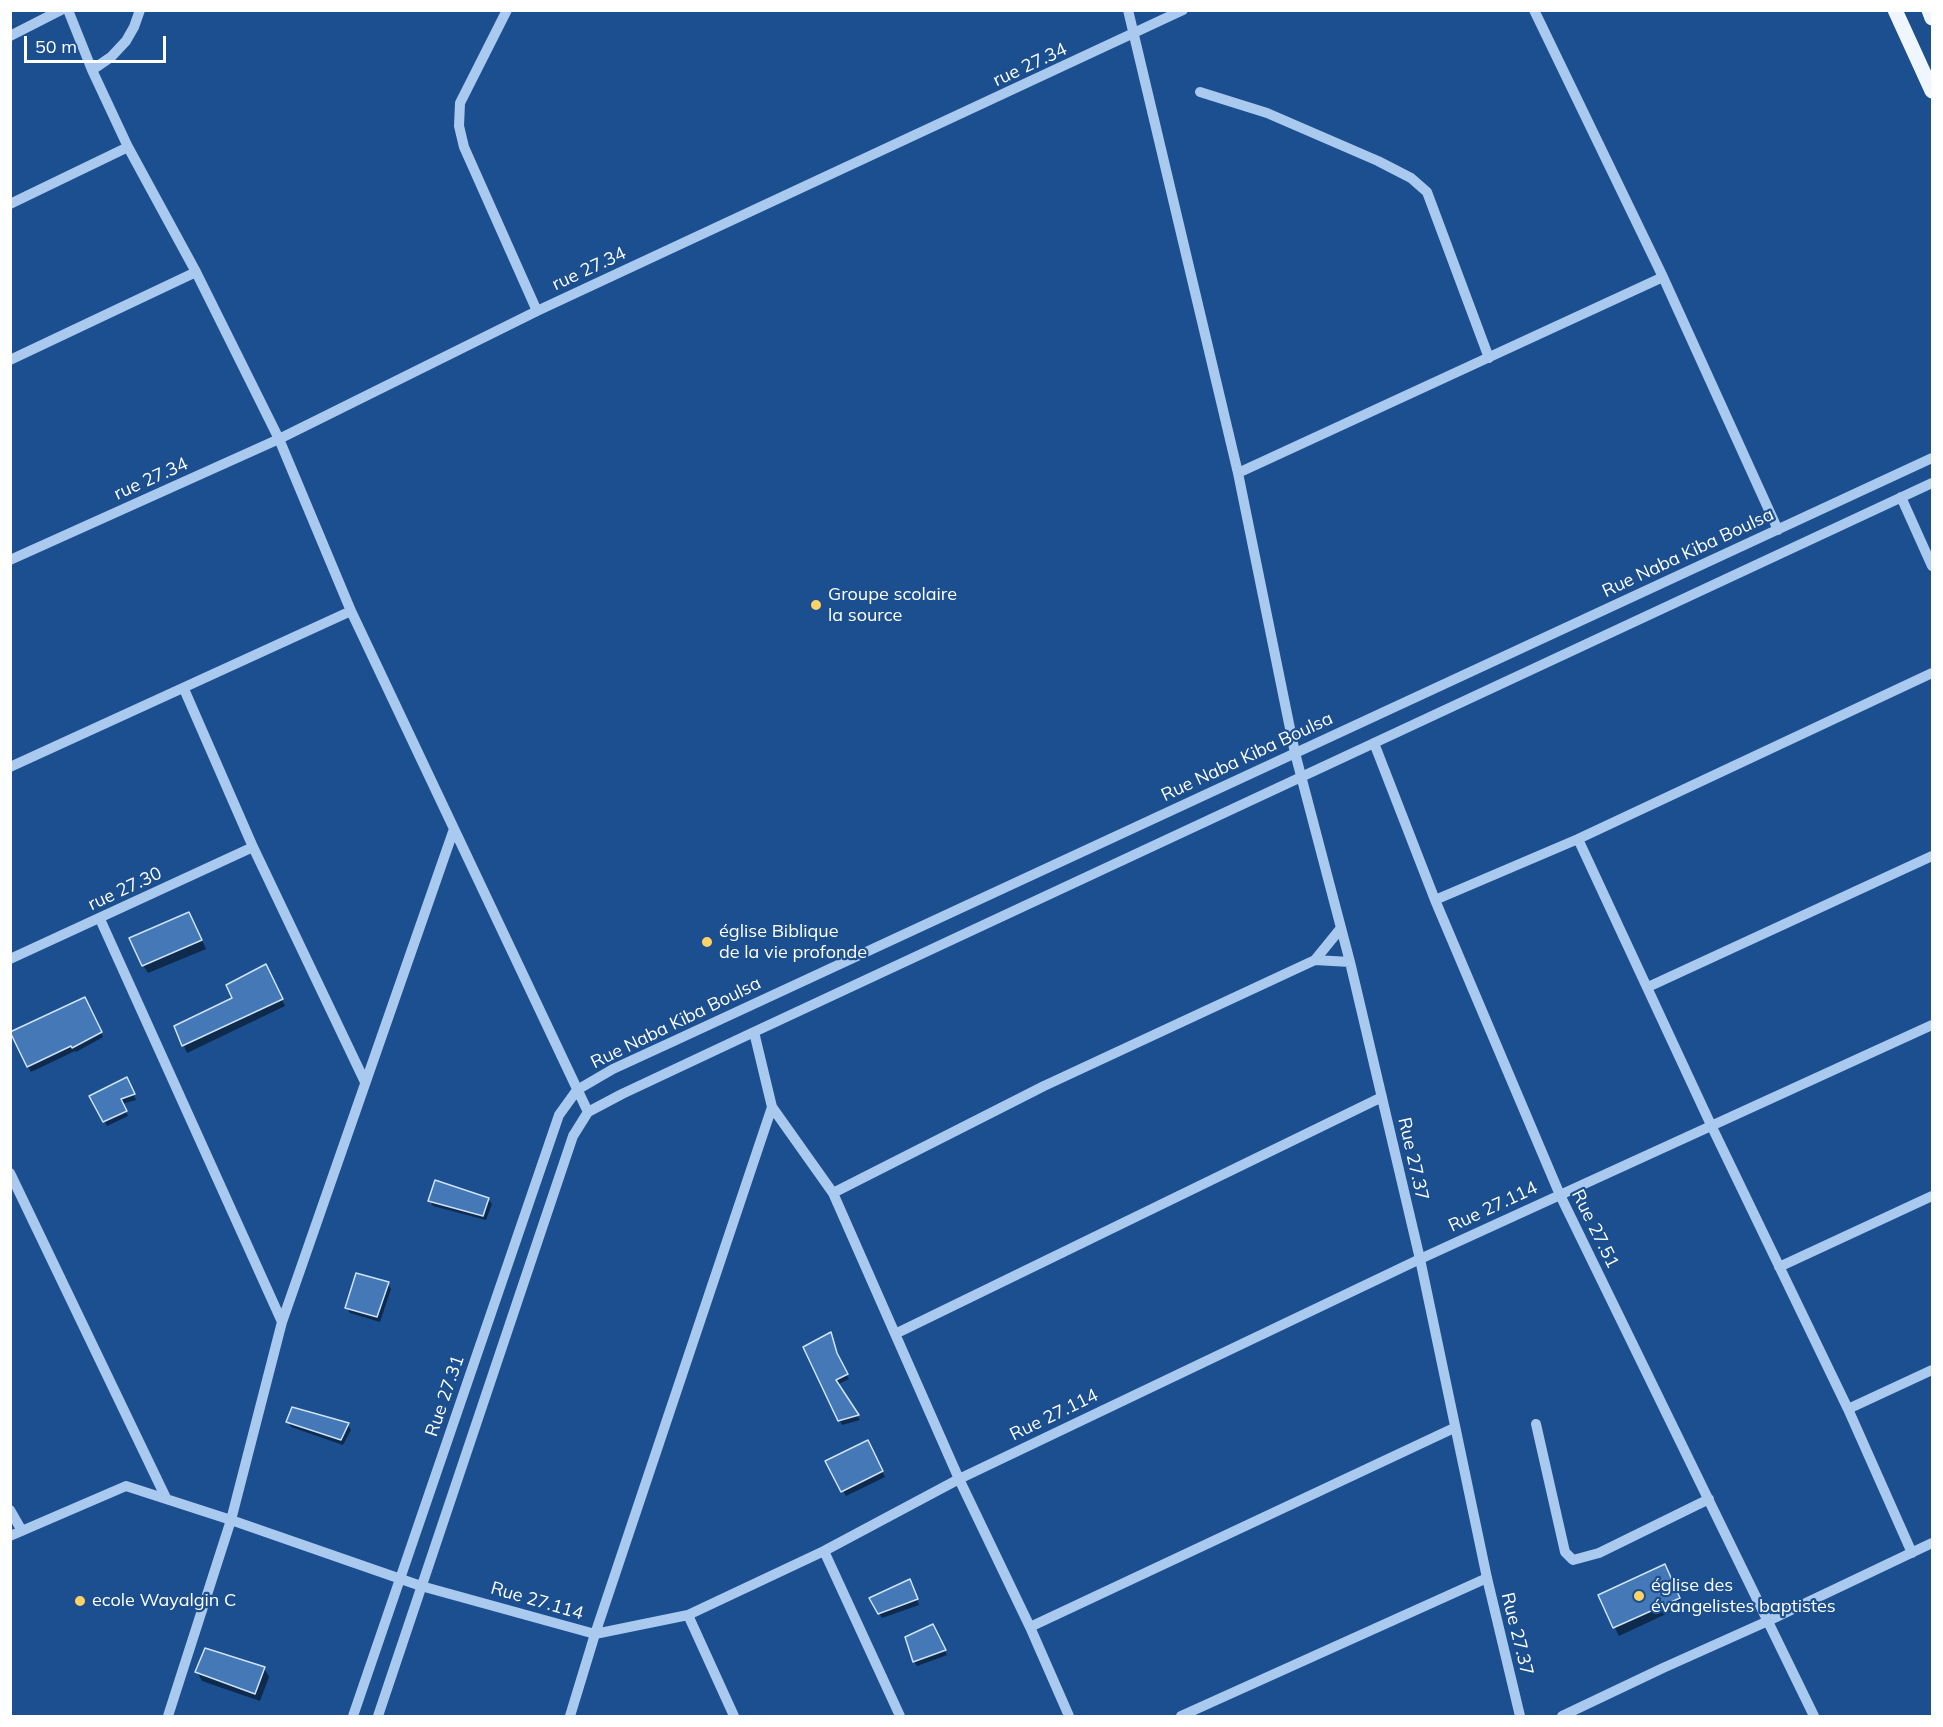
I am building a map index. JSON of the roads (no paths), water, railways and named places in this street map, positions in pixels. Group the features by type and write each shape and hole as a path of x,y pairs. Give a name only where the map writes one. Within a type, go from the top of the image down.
{"main road":[{"path":"1895,10 1932,91"},
{"path":"1929,10 1932,18"}],"street":[{"path":"10,36 61,10"},
{"path":"68,10 92,70 128,147 196,272 279,439 351,611 588,1112 754,1032 1932,483"},
{"path":"92,70 111,57 126,41 140,10"},
{"path":"507,10 460,103 459,126 464,147 537,311"},
{"name":"Rue 27.37","path":"1128,10 1132,35 1238,473 1295,753 1303,776 1350,962 1420,1259 1454,1428 1520,1716"},
{"name":"rue 27.34","path":"10,560 279,439 537,311 1183,10"},
{"path":"1534,10 1663,277 1778,530"},
{"path":"1200,92 1268,113 1308,130 1411,178 1427,192 1489,358"},
{"path":"10,204 128,147"},
{"path":"10,360 196,272"},
{"path":"1238,473 1663,277"},
{"name":"Rue Naba Kiba Boulsa","path":"577,1090 632,1061 1932,458"},
{"path":"1901,497 1932,566"},
{"path":"10,767 351,611"},
{"path":"1435,900 1578,839 1932,674"},
{"path":"184,689 253,847 365,1082"},
{"name":"Rue 27.51","path":"1374,743 1435,900 1560,1195 1814,1716"},
{"path":"168,1716 231,1520 282,1322 454,829"},
{"path":"1578,839 1711,1125 1848,1409 1912,1553"},
{"name":"rue 27.30","path":"10,959 253,847"},
{"path":"1648,987 1932,856"},
{"path":"100,919 282,1322"},
{"path":"833,1193 1044,1086 1315,960 1341,928"},
{"path":"1315,960 1350,962"},
{"name":"Rue 27.114","path":"10,1536 126,1486 421,1586 595,1634 688,1615 824,1551 959,1479 1420,1259 1932,1025"},
{"path":"754,1032 772,1107 833,1193 959,1479 1030,1627 1069,1716"},
{"name":"Rue 27.31","path":"353,1716 559,1115 577,1090"},
{"path":"895,1334 1382,1097"},
{"path":"570,1716 595,1634 772,1107"},
{"name":"Rue 27.31","path":"378,1716 573,1136 588,1112"},
{"path":"10,1173 166,1498"},
{"path":"1779,1267 1932,1196"},
{"path":"1848,1409 1932,1370"},
{"path":"1536,1424 1565,1552 1573,1560 1599,1553 1709,1499"},
{"path":"1030,1627 1454,1428"},
{"path":"10,1510 22,1531"},
{"path":"1562,1716 1932,1543"},
{"path":"824,1551 900,1716"},
{"path":"1181,1716 1487,1578"},
{"path":"688,1615 734,1716"}],"place":[{"name":"Groupe scolaire la source","path":"816,605"},
{"name":"église Biblique de la vie profonde","path":"707,942"},
{"name":"église des évangelistes baptistes","path":"1639,1596"},
{"name":"ecole Wayalgin C","path":"80,1601"}]}
